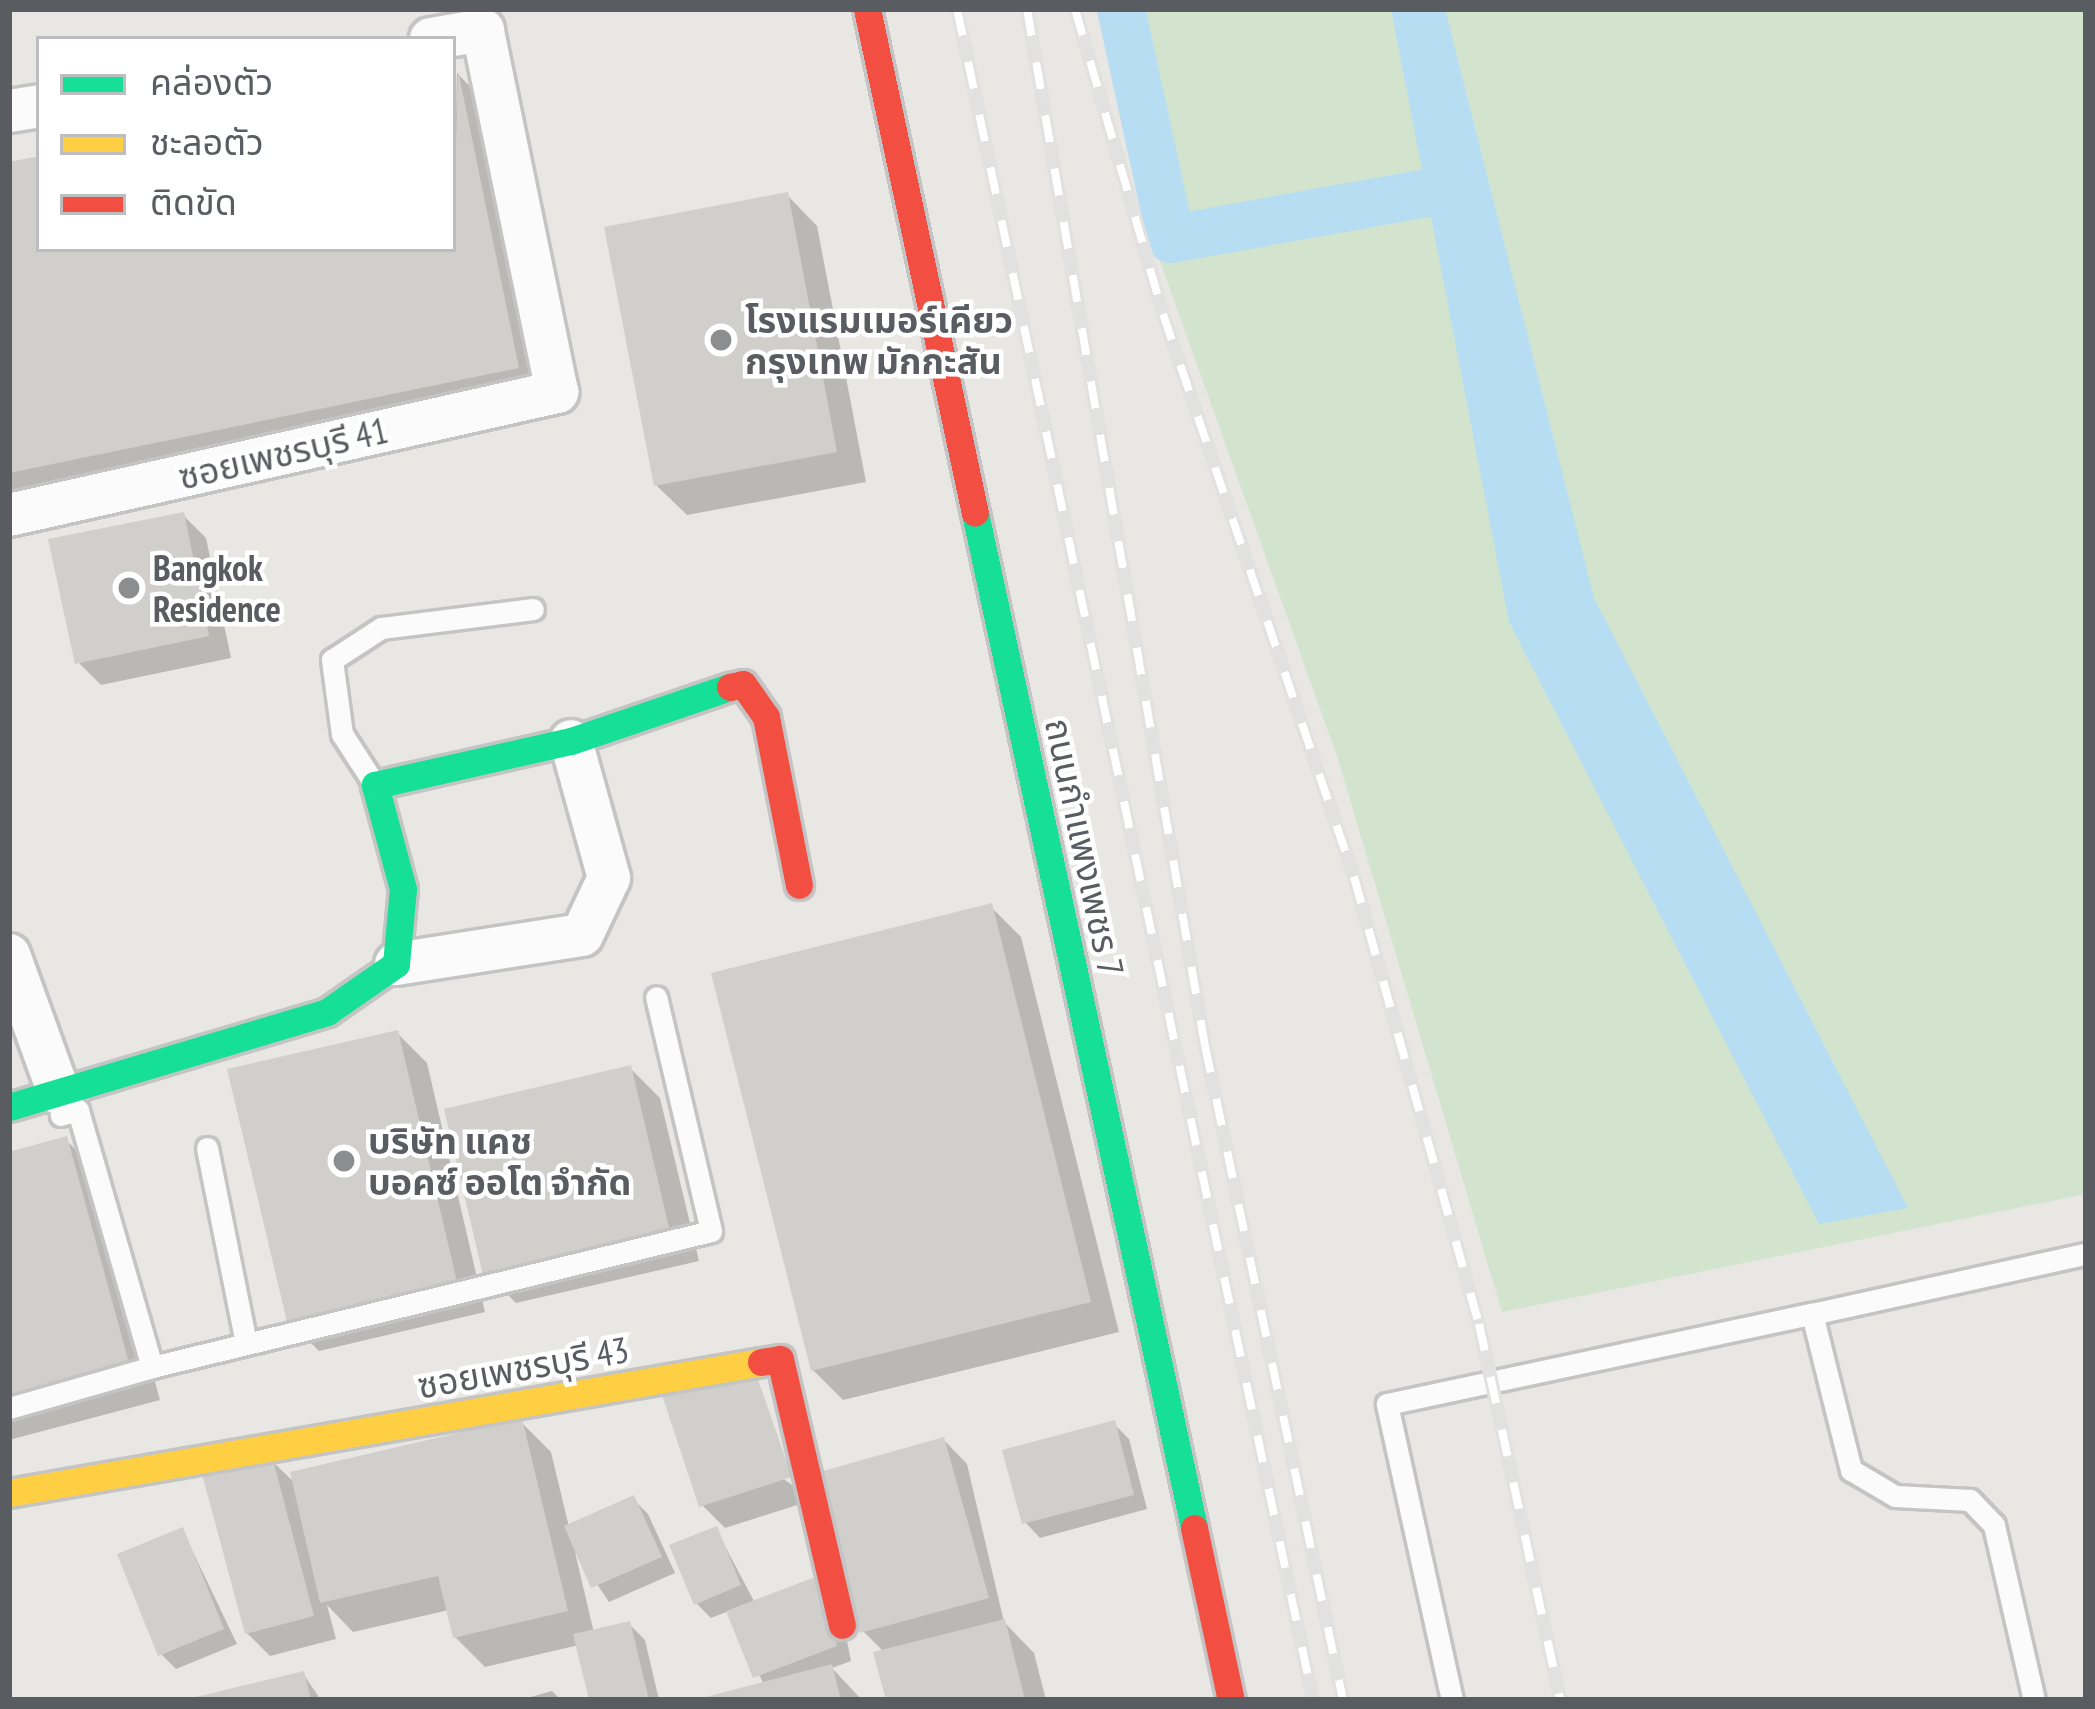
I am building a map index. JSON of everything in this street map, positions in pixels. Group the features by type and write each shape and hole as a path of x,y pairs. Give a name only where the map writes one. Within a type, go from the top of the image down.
{"street":[{"name":"ถนนกำแพงเพชร 7","path":"867,9 1231,1700"},
{"name":"ซอยเพชรบุรี 41","path":"9,515 557,392 483,30 448,36"},
{"path":"396,964 403,889 375,785 571,741 743,684 766,717 799,885"},
{"path":"9,1107 328,1012 396,964 583,935 609,878 571,741"},
{"path":"9,955 58,1093"},
{"name":"ซอยเพชรบุรี 43","path":"9,1493 780,1359 842,1625"}],"lane":[{"path":"375,785 342,734 332,660 381,628 533,609"},
{"path":"9,1408 245,1339 711,1231 656,997"},
{"path":"9,1130 77,1110 152,1367"},
{"path":"207,1148 245,1339"},
{"path":"1452,1700 1387,1404 2086,1254"},
{"path":"1812,1314 1851,1470 1895,1496 1970,1500 1994,1525 2034,1700"}],"green space":[{"path":"1101,9 2086,9 2086,1194 1502,1312 1338,759 1151,236"}],"water":[{"path":"1391,9 1445,9 1594,598 1908,1208 1819,1224 1509,622"}],"building":[{"path":"458,70 519,368 9,473 9,162 36,157 36,252 456,252"},
{"name":"โรงแรมเมอร์เคียว กรุงเทพ มักกะสัน","path":"788,192 837,452 654,486 604,227"},
{"name":"Bangkok Residence","path":"184,512 209,636 75,664 48,539"},
{"path":"992,903 1091,1302 811,1371 711,973"},
{"path":"398,1030 457,1282 287,1322 227,1069"},
{"path":"631,1065 670,1232 483,1275 444,1109"},
{"path":"67,1136 131,1370 9,1403 9,1152"},
{"path":"754,1368 792,1477 699,1507 661,1392"},
{"path":"522,1418 568,1611 453,1638 438,1576 320,1603 290,1472"},
{"path":"1115,1420 1134,1495 1022,1524 1002,1450"},
{"path":"944,1437 989,1598 860,1633 816,1473"},
{"path":"272,1456 314,1616 245,1634 202,1474"},
{"path":"634,1495 662,1557 591,1588 564,1526"},
{"path":"717,1526 741,1585 694,1605 669,1545"},
{"path":"183,1527 224,1629 158,1656 117,1554"},
{"path":"823,1574 837,1646 753,1678 726,1611"},
{"path":"1005,1619 1025,1700 886,1700 873,1652"},
{"path":"630,1621 649,1700 589,1700 573,1634"},
{"path":"832,1664 841,1700 702,1700 702,1698"},
{"path":"304,1671 311,1700 192,1700 192,1698"}],"waterway":[{"path":"1121,9 1171,239 1426,193"}],"railway":[{"path":"957,9 1313,1700"},
{"path":"1027,9 1205,1046 1343,1700"},
{"path":"1075,9 1163,314 1354,877 1479,1324 1560,1700"}],"traffic: fast":[{"path":"975,513 1194,1528"},
{"path":"9,1107 327,1012 396,964 403,889 375,785 571,741 730,687"}],"traffic: slow":[{"path":"9,1493 761,1362"}],"traffic: jam":[{"path":"867,9 975,513"},
{"path":"730,687 743,684 766,717 799,885"},
{"path":"761,1362 780,1359 842,1625"},
{"path":"1194,1528 1231,1700"}],"place":[{"name":"โรงแรมเมอร์เคียว กรุงเทพ มักกะสัน","path":"721,340"},
{"name":"Bangkok Residence","path":"129,588"},
{"name":"บริษัท แคช บอคซ์ ออโต จำกัด","path":"344,1161"}]}
